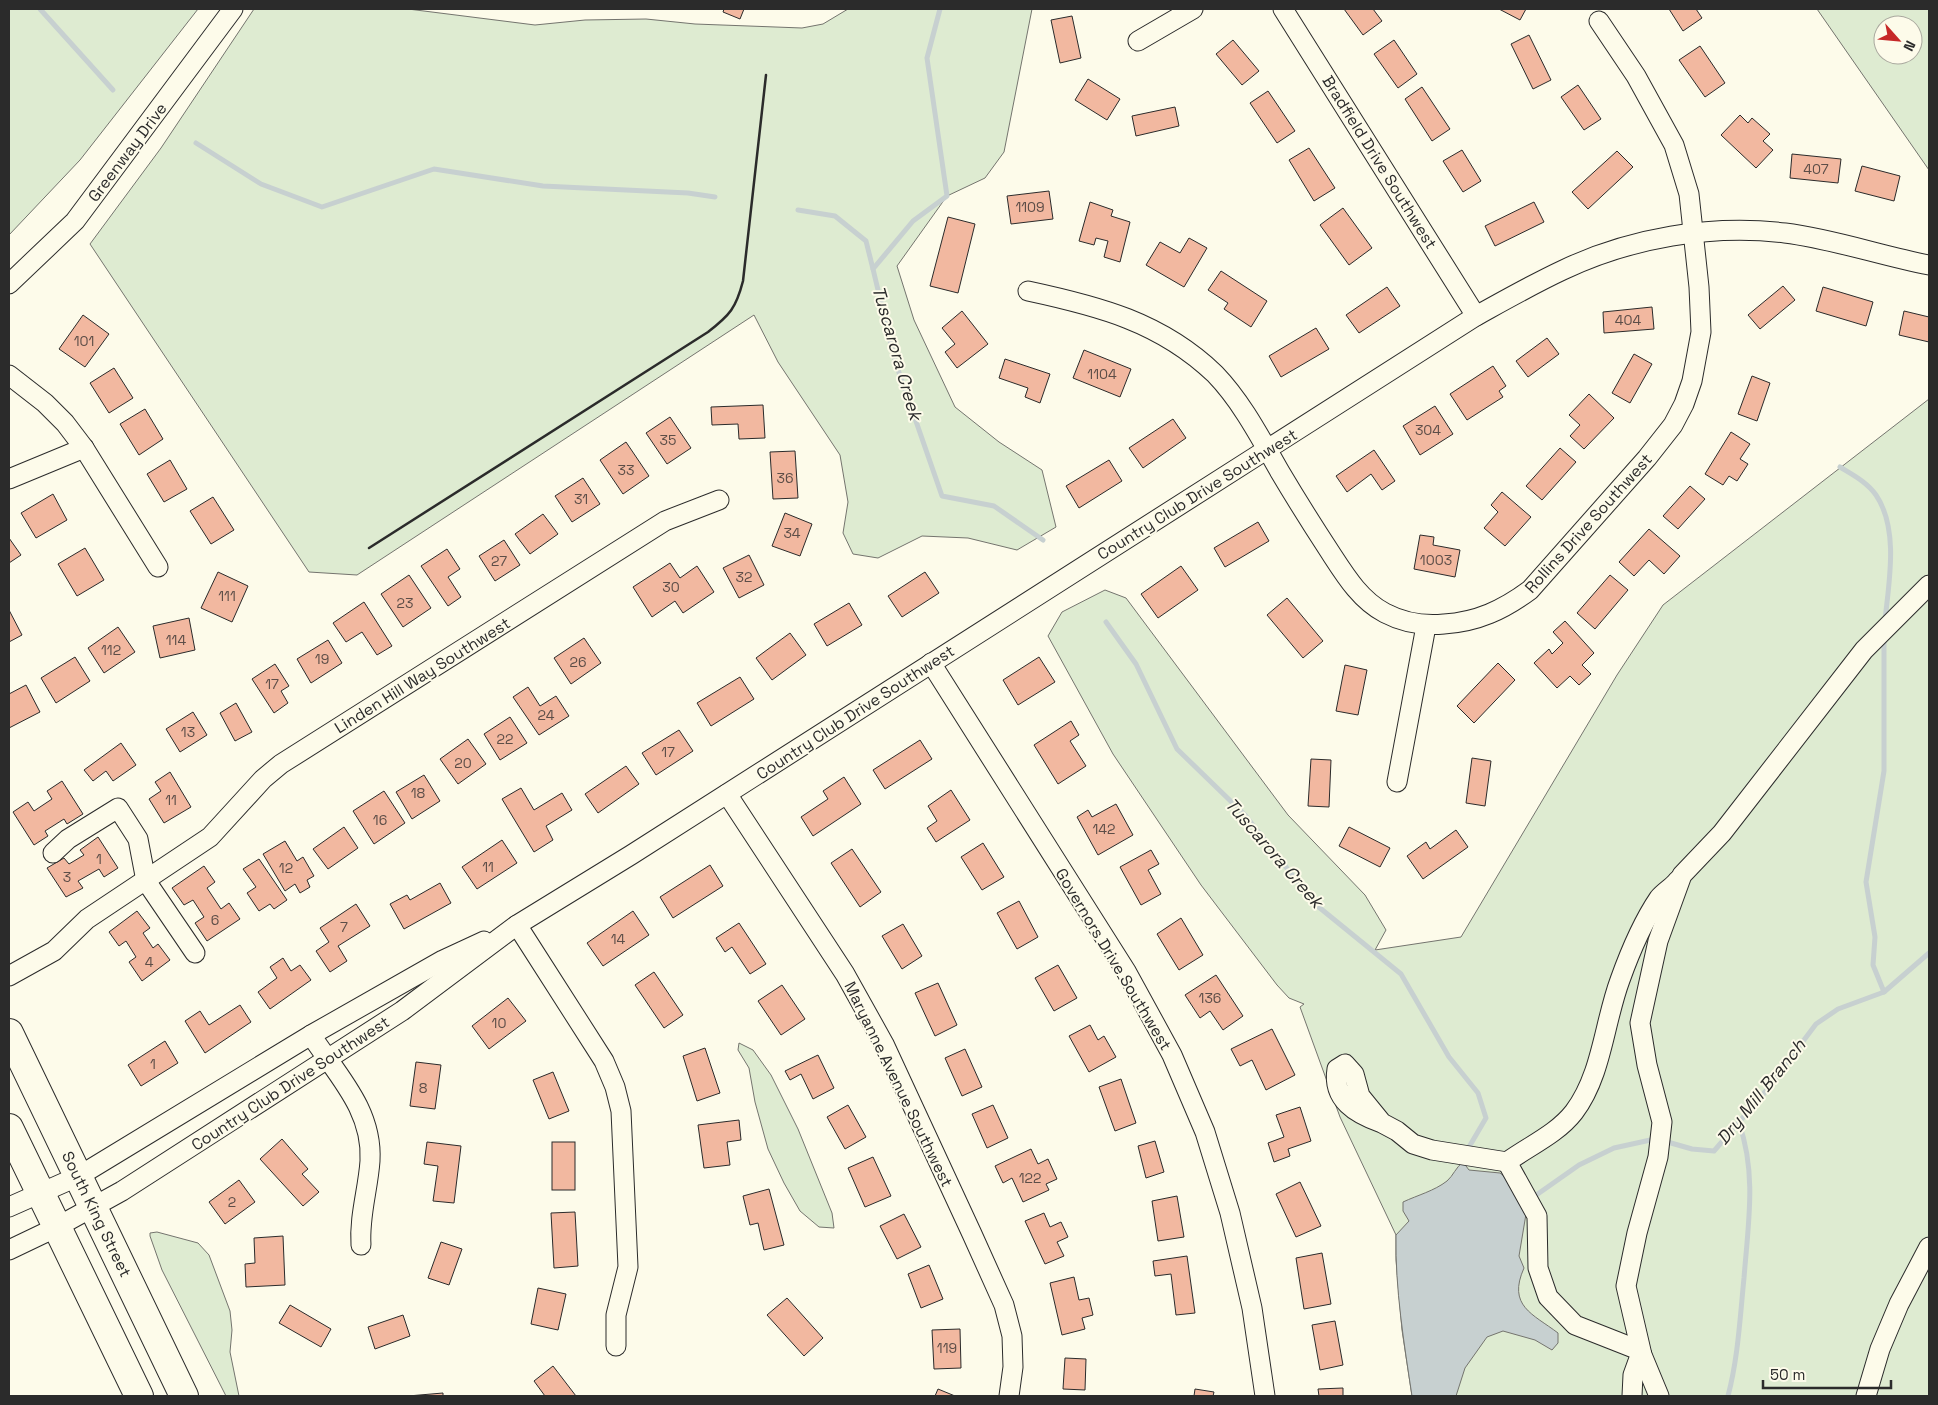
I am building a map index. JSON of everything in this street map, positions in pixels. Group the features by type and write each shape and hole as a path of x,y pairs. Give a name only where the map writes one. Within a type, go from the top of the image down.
{"highway":[{"name":"South King Street","path":"9,1032 184,1396"},
{"path":"9,1128 55,1228 138,1396"}],"street":[{"name":"Greenway Drive","path":"9,284 75,221 233,9"},
{"path":"1138,41 1193,9"},
{"name":"Bradfield Drive Southwest","path":"1283,9 1476,316"},
{"name":"Rollins Drive Southwest","path":"1028,291 1092,304 1122,315 1153,329 1186,350 1215,375 1241,408 1268,449 1351,584 1384,613 1404,621 1426,626 1460,623 1487,616 1508,606 1530,590 1605,507 1673,426 1684,404 1692,381 1701,332 1694,232 1689,194 1674,145 1636,76 1599,21"},
{"name":"Country Club Drive Southwest","path":"9,1250 93,1207 402,1011 517,925 727,794 1476,316 1565,269 1642,242 1694,232 1783,233 1854,246 1929,265"},
{"path":"9,375 45,403 65,423 84,448 158,567"},
{"path":"9,479 84,448"},
{"name":"Linden Hill Way Southwest","path":"9,976 54,951 87,919 210,837 263,779 281,764 665,521 719,500"},
{"path":"1512,1170 1574,1112 1588,1088 1597,1063 1620,980 1644,921 1661,896 1674,885 1722,832 1864,650 1929,585"},
{"path":"1398,782 1426,626"},
{"name":"Governors Drive Southwest","path":"931,663 1126,971 1172,1055 1205,1132 1230,1213 1252,1308 1265,1396"},
{"name":"Maryanne Avenue Southwest","path":"727,794 845,974 884,1044 1004,1305 1012,1336 1013,1367 1009,1396"},
{"path":"53,853 68,839 118,808 138,838 146,881 195,953"},
{"path":"1659,1396 1642,1354 1626,1286 1636,1233 1658,1157 1662,1122 1646,1065 1640,1022 1658,941 1682,875"},
{"path":"517,925 604,1062 615,1087 621,1111 628,1267 616,1315 616,1346"},
{"name":"Country Club Drive Southwest","path":"9,1207 40,1195 79,1176 213,1097 311,1036 443,960 517,925"},
{"path":"311,1036 360,1107 370,1143 368,1178 361,1214 361,1245"},
{"path":"213,1097 229,1121"},
{"path":"1382,1123 1413,1144 1512,1170 1537,1216 1538,1268 1548,1297 1575,1325 1636,1348 1642,1354"},
{"path":"1866,1396 1880,1350 1899,1304 1929,1247"},
{"path":"1632,1396 1633,1375 1642,1354"}],"green space":[{"path":"9,9 198,9 80,160 9,235"},
{"path":"254,9 408,9 535,25 585,20 646,19 695,24 802,28 823,24 848,9 1032,9 1004,152 985,178 947,196 897,266 914,320 955,407 999,442 1042,470 1056,527 1017,550 968,538 922,536 878,558 853,554 843,533 848,502 840,455 778,362 754,315 357,575 309,572 90,244 161,148"},
{"path":"1817,9 1929,9 1929,170"},
{"path":"1929,399 1929,1396 1412,1396 1402,1330 1396,1260 1396,1235 1340,1117 1300,1007 1304,1004 1289,998 1277,985 1201,885 1113,754 1048,636 1062,612 1105,590 1126,598 1288,815 1365,895 1386,930 1375,950 1461,937 1617,675 1663,605"},
{"path":"739,1043 753,1050 771,1075 798,1129 832,1213 834,1228 819,1227 800,1211 784,1183 768,1149 755,1102 749,1068 738,1050"},
{"path":"157,1232 198,1243 209,1255 230,1311 232,1330 230,1352 239,1396 226,1396 162,1270 150,1236 150,1233"}],"shaded area":[{"path":"1463,1162 1469,1170 1500,1173 1512,1182 1526,1214 1519,1256 1524,1268 1520,1281 1519,1292 1521,1300 1525,1308 1558,1333 1558,1343 1552,1350 1535,1340 1503,1331 1487,1337 1465,1368 1456,1396 1412,1396 1401,1316 1396,1255 1396,1235 1409,1221 1403,1211 1403,1202 1442,1184 1449,1179"}],"building":[{"path":"724,9 744,9 740,19 723,12"},
{"path":"1344,9 1373,9 1382,21 1363,35"},
{"path":"1499,9 1526,9 1520,20"},
{"path":"1669,9 1696,9 1702,18 1683,31"},
{"path":"1072,16 1081,58 1060,63 1051,20"},
{"path":"1529,35 1551,80 1533,89 1511,44"},
{"path":"1233,40 1259,71 1242,85 1216,54"},
{"path":"1394,40 1417,74 1398,88 1374,54"},
{"path":"1700,46 1725,83 1705,97 1679,60"},
{"path":"1088,79 1120,99 1107,120 1075,100"},
{"path":"1578,85 1601,119 1584,130 1561,97"},
{"path":"1422,87 1450,129 1432,141 1405,99"},
{"path":"1268,91 1295,131 1277,143 1250,103"},
{"path":"1175,107 1179,126 1136,136 1132,116"},
{"path":"1740,115 1748,123 1752,118 1770,134 1763,141 1773,150 1756,168 1721,135"},
{"path":"1309,148 1335,188 1314,201 1289,160"},
{"path":"1462,150 1481,181 1463,192 1443,161"},
{"path":"1617,151 1633,167 1588,209 1572,192"},
{"path":"1792,154 1841,159 1838,183 1790,178"},
{"path":"1862,166 1900,176 1894,201 1855,191"},
{"path":"1049,191 1053,219 1011,224 1007,196"},
{"path":"1090,202 1113,210 1111,216 1130,222 1120,262 1104,257 1108,241 1096,238 1094,245 1079,241"},
{"path":"1534,202 1544,222 1495,246 1485,226"},
{"path":"1343,208 1372,248 1349,265 1320,225"},
{"path":"948,217 975,224 958,293 930,286"},
{"path":"1189,238 1207,248 1184,287 1146,265 1160,242 1180,253"},
{"path":"1221,271 1267,301 1251,327 1224,309 1228,303 1208,290"},
{"path":"1783,286 1795,300 1760,329 1748,315"},
{"path":"1387,287 1400,306 1359,333 1346,315"},
{"path":"1823,287 1873,302 1866,326 1816,311"},
{"path":"1652,307 1654,329 1604,333 1603,312"},
{"path":"962,311 988,344 957,368 945,352 955,344 942,328"},
{"path":"1904,311 1929,317 1929,342 1899,335"},
{"path":"83,315 109,334 85,367 59,349"},
{"path":"1316,328 1329,349 1281,377 1269,356"},
{"path":"1547,338 1559,354 1528,377 1516,361"},
{"path":"1084,350 1131,369 1120,397 1073,378"},
{"path":"1634,354 1652,364 1630,403 1612,393"},
{"path":"1005,359 1050,374 1040,403 1025,397 1028,388 999,378"},
{"path":"1493,366 1506,386 1499,391 1503,397 1467,420 1450,394"},
{"path":"114,368 133,398 109,413 90,383"},
{"path":"1752,376 1770,383 1757,421 1738,414"},
{"path":"1589,394 1614,418 1584,449 1570,436 1580,425 1569,415"},
{"path":"763,405 765,438 739,439 738,424 712,425 711,407"},
{"path":"1435,406 1453,434 1420,455 1403,426"},
{"path":"145,409 163,439 139,455 120,424"},
{"path":"670,417 691,448 667,464 646,433"},
{"path":"1173,419 1186,438 1143,468 1129,448"},
{"path":"1731,432 1750,444 1740,459 1748,464 1737,481 1729,476 1723,485 1705,474"},
{"path":"626,442 649,476 623,494 600,460"},
{"path":"1560,448 1576,462 1542,500 1526,486"},
{"path":"1374,450 1395,481 1382,490 1371,474 1347,492 1336,476"},
{"path":"795,451 798,498 773,499 770,452"},
{"path":"170,460 187,489 164,502 147,474"},
{"path":"1109,460 1122,481 1079,508 1066,486"},
{"path":"583,478 600,504 572,522 555,496"},
{"path":"1690,486 1705,499 1678,529 1663,516"},
{"path":"1502,492 1531,517 1505,546 1484,528 1498,512 1491,505"},
{"path":"53,494 67,520 36,538 21,513"},
{"path":"213,497 234,530 211,544 190,511"},
{"path":"785,513 812,524 800,556 772,546"},
{"path":"543,514 558,534 530,554 515,534"},
{"path":"1258,522 1269,541 1225,567 1214,548"},
{"path":"1649,529 1680,556 1664,574 1649,560 1634,576 1619,562"},
{"path":"1420,535 1434,537 1433,545 1460,550 1455,577 1414,569"},
{"path":"9,538 21,555 9,563"},
{"path":"504,540 520,565 495,581 479,556"},
{"path":"85,548 104,580 77,596 58,564"},
{"path":"447,549 460,569 448,577 461,597 448,606 421,566"},
{"path":"749,555 764,585 739,598 723,568"},
{"path":"670,563 680,578 697,566 714,592 683,613 675,601 652,617 633,587"},
{"path":"1181,566 1198,590 1158,618 1141,594"},
{"path":"218,572 248,586 232,622 201,608"},
{"path":"925,572 939,593 902,617 888,596"},
{"path":"409,575 431,608 403,627 381,594"},
{"path":"1610,575 1628,590 1595,629 1577,613"},
{"path":"1287,598 1323,641 1303,658 1267,615"},
{"path":"364,602 392,646 377,655 362,632 346,642 333,623"},
{"path":"849,603 862,625 827,646 814,624"},
{"path":"9,610 22,635 9,642"},
{"path":"189,618 195,650 160,658 153,626"},
{"path":"1565,621 1594,653 1582,665 1591,674 1579,685 1570,676 1557,688 1534,663 1549,649 1552,654 1563,643 1553,632"},
{"path":"118,627 135,652 104,673 88,648"},
{"path":"790,633 806,655 772,680 756,658"},
{"path":"584,638 601,663 571,684 554,658"},
{"path":"328,640 342,663 311,683 297,659"},
{"path":"75,657 90,681 56,703 41,678"},
{"path":"1039,657 1055,682 1018,705 1003,680"},
{"path":"1498,663 1515,680 1474,723 1457,706"},
{"path":"275,664 289,686 281,691 288,703 274,713 252,679"},
{"path":"1345,665 1367,670 1358,715 1336,711"},
{"path":"740,677 754,699 711,726 697,703"},
{"path":"26,685 40,712 9,728 9,694"},
{"path":"528,687 540,706 556,696 569,716 539,735 513,697"},
{"path":"236,703 252,732 235,741 220,713"},
{"path":"193,712 207,735 180,752 166,729"},
{"path":"510,717 527,743 500,760 484,734"},
{"path":"1071,721 1079,735 1070,741 1086,766 1058,784 1034,745"},
{"path":"679,730 693,751 656,775 642,753"},
{"path":"468,739 486,764 458,784 440,759"},
{"path":"920,740 932,759 885,789 873,770"},
{"path":"121,743 136,765 113,781 106,771 93,781 84,770"},
{"path":"1472,758 1491,761 1485,806 1466,803"},
{"path":"1311,759 1331,760 1329,807 1308,806"},
{"path":"626,766 639,784 598,813 585,794"},
{"path":"170,772 191,807 164,823 149,799 161,791 155,782"},
{"path":"424,775 440,801 412,819 396,792"},
{"path":"844,777 861,804 813,836 801,817 828,799 823,791"},
{"path":"62,781 83,814 67,824 64,819 45,831 48,836 34,845 13,812 28,802 34,811 52,799 47,791"},
{"path":"521,788 534,810 562,793 572,810 546,826 553,840 534,852 502,799"},
{"path":"951,790 970,820 936,842 927,828 937,821 928,806"},
{"path":"384,791 405,823 374,844 353,811"},
{"path":"1116,804 1133,835 1098,855 1077,817 1088,810 1092,817"},
{"path":"344,827 358,848 328,869 313,849"},
{"path":"1349,827 1390,848 1380,867 1339,846"},
{"path":"1456,830 1468,847 1423,879 1407,856 1426,842 1430,849"},
{"path":"98,837 118,868 104,877 99,869 78,881 83,888 66,897 47,868 64,858 69,864 84,855 80,850"},
{"path":"502,840 517,863 477,889 462,867"},
{"path":"285,841 297,861 303,857 314,876 307,880 310,887 300,893 295,884 285,891 263,854"},
{"path":"983,843 1004,877 982,890 961,857"},
{"path":"852,849 881,892 860,907 831,863"},
{"path":"1151,850 1159,864 1148,870 1161,894 1141,905 1120,867"},
{"path":"259,859 287,900 274,909 270,904 259,911 247,893 256,887 243,869"},
{"path":"710,865 723,886 673,918 660,897"},
{"path":"204,866 215,882 207,888 221,909 229,903 240,919 207,941 195,923 204,917 193,900 184,905 172,888"},
{"path":"440,883 451,903 404,929 390,904 407,895 410,900"},
{"path":"1019,901 1038,937 1017,949 997,913"},
{"path":"356,904 370,926 338,946 347,961 330,972 316,951 329,942 320,928"},
{"path":"137,911 150,928 143,933 153,948 158,944 170,960 142,981 129,962 136,957 126,941 119,946 109,932"},
{"path":"633,911 649,935 603,966 587,943"},
{"path":"1181,918 1203,955 1179,970 1157,934"},
{"path":"739,923 766,964 750,974 732,947 725,952 716,938"},
{"path":"903,924 922,956 902,969 882,936"},
{"path":"283,958 291,971 300,965 311,980 270,1009 258,992 277,978 270,967"},
{"path":"1058,965 1077,998 1054,1011 1035,978"},
{"path":"654,972 683,1015 664,1028 635,985"},
{"path":"1216,975 1243,1016 1223,1030 1210,1011 1200,1018 1185,995"},
{"path":"938,983 957,1025 935,1036 915,993"},
{"path":"782,985 805,1019 781,1035 758,1001"},
{"path":"508,998 526,1021 489,1049 472,1026"},
{"path":"240,1005 251,1022 205,1053 185,1021 200,1011 209,1025"},
{"path":"1090,1025 1098,1040 1104,1036 1116,1057 1089,1072 1069,1036"},
{"path":"1272,1029 1295,1075 1266,1090 1252,1060 1240,1066 1231,1049"},
{"path":"165,1041 178,1063 141,1086 128,1065"},
{"path":"705,1048 720,1093 697,1101 683,1056"},
{"path":"965,1049 982,1087 962,1096 945,1058"},
{"path":"818,1055 834,1088 813,1099 801,1074 790,1080 785,1071"},
{"path":"416,1062 441,1065 435,1109 410,1106"},
{"path":"553,1072 569,1111 549,1119 533,1080"},
{"path":"1121,1079 1136,1123 1115,1131 1099,1087"},
{"path":"848,1105 866,1137 845,1149 827,1117"},
{"path":"993,1105 1008,1138 987,1148 972,1114"},
{"path":"1300,1107 1311,1141 1288,1149 1290,1156 1274,1162 1268,1143 1284,1137 1276,1115"},
{"path":"739,1120 741,1140 727,1142 730,1165 704,1168 698,1125"},
{"path":"282,1139 308,1169 302,1174 319,1192 303,1206 260,1159"},
{"path":"1155,1141 1164,1172 1146,1178 1138,1146"},
{"path":"427,1142 461,1146 454,1203 433,1201 438,1166 424,1164"},
{"path":"552,1142 575,1142 575,1190 552,1190"},
{"path":"1031,1149 1038,1164 1048,1159 1057,1179 1046,1184 1049,1190 1023,1202 1012,1178 1003,1183 995,1166"},
{"path":"873,1157 891,1196 865,1207 848,1168"},
{"path":"239,1180 255,1202 225,1224 209,1202"},
{"path":"1300,1182 1321,1226 1296,1237 1276,1194"},
{"path":"769,1189 784,1245 764,1250 758,1223 750,1225 743,1196"},
{"path":"1177,1196 1184,1237 1158,1241 1152,1201"},
{"path":"575,1212 578,1266 554,1268 551,1213"},
{"path":"1044,1213 1050,1227 1061,1222 1068,1237 1057,1242 1064,1256 1045,1264 1025,1221"},
{"path":"904,1214 921,1247 897,1259 880,1226"},
{"path":"283,1236 285,1285 246,1287 245,1264 255,1263 254,1238"},
{"path":"441,1242 462,1249 449,1285 428,1278"},
{"path":"1322,1253 1331,1304 1304,1309 1296,1258"},
{"path":"1187,1256 1195,1313 1176,1315 1171,1274 1155,1276 1153,1261"},
{"path":"929,1265 943,1299 921,1308 908,1274"},
{"path":"1074,1277 1079,1300 1089,1298 1093,1315 1082,1318 1085,1329 1062,1335 1050,1283"},
{"path":"538,1288 566,1294 558,1330 531,1324"},
{"path":"787,1298 823,1338 804,1356 767,1315"},
{"path":"290,1305 331,1329 321,1347 279,1323"},
{"path":"403,1315 410,1336 375,1349 368,1327"},
{"path":"1335,1321 1343,1365 1320,1370 1312,1325"},
{"path":"960,1329 961,1368 934,1369 932,1330"},
{"path":"1065,1358 1086,1359 1085,1390 1063,1389"},
{"path":"553,1366 576,1396 545,1396 534,1381"},
{"path":"1343,1388 1343,1396 1319,1396 1318,1389"},
{"path":"938,1389 955,1396 935,1396"},
{"path":"1195,1389 1214,1392 1213,1396 1194,1396"},
{"path":"443,1393 443,1396 408,1396"}],"waterway":[{"path":"40,9 113,90"},
{"name":"Tuscarora Creek","path":"940,9 927,58 947,196 913,221 873,269 895,361 942,496 994,506 1043,540"},
{"path":"196,143 261,184 322,207 434,169 543,186 688,193 715,197"},
{"path":"798,210 835,216 866,241 873,269"},
{"path":"1840,467 1860,479 1872,490 1883,509 1888,524 1891,556 1885,620"},
{"name":"Tuscarora Creek","path":"1106,622 1136,664 1177,749 1245,815 1315,904 1401,974 1449,1057 1478,1093 1486,1118 1469,1147"},
{"path":"1884,638 1884,771 1866,882 1875,937 1873,965 1884,992"},
{"name":"Dry Mill Branch","path":"1664,1141 1692,1149 1714,1151 1765,1092 1816,1024 1838,1009 1884,992 1929,953"},
{"path":"1728,1396 1738,1338 1750,1200 1748,1161 1739,1123"},
{"name":"Dry Mill Branch","path":"1532,1198 1579,1165 1614,1148 1655,1139"}],"wall":[{"path":"369,548 708,332 727,316 735,305 743,281 766,75"}]}
